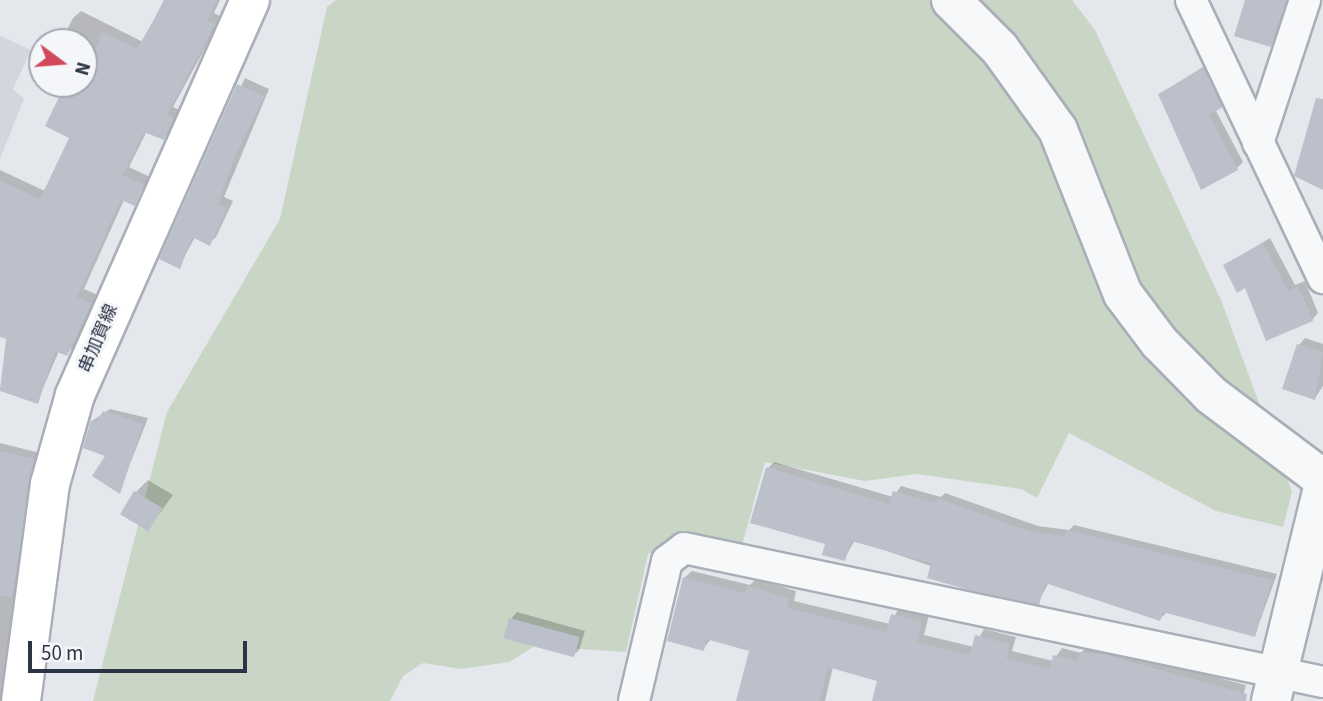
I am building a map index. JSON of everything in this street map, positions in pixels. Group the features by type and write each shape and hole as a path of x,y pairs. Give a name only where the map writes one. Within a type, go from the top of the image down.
{"main road":[{"name":"串加賀線","path":"21,701 50,484 75,395 250,0"}],"street":[{"path":"951,0 1000,49 1058,130 1123,294 1159,342 1211,395 1323,479"},
{"path":"1191,0 1323,278"},
{"path":"1258,143 1306,0"},
{"path":"1274,687 1323,488"},
{"path":"634,701 667,561 684,548 1274,687 1323,682"}],"shaded area":[{"path":"0,36 28,49 28,56 13,89 24,99 0,159"}],"green space":[{"path":"336,0 1072,0 1095,30 1221,300 1292,492 1283,527 1216,511 1069,433 1037,498 1021,489 917,474 865,481 765,462 741,549 677,538 648,554 626,652 535,646 509,662 461,669 423,663 403,676 390,701 93,701 167,412 280,219 327,7"}],"building":[{"path":"165,0 217,0 207,21 215,24 167,115 174,118 164,140 144,132 123,175 144,185 135,206 121,200 77,297 92,303 67,356 55,351 38,404 0,391 6,339 0,337 0,181 40,199 69,138 45,126 59,98 98,98 98,44 102,32 137,49"},
{"path":"1245,0 1287,0 1271,47 1234,36"},
{"path":"1204,68 1223,107 1209,115 1238,170 1201,190 1158,94"},
{"path":"237,84 264,96 233,161 218,204 227,208 210,246 192,237 180,269 159,259"},
{"path":"1316,98 1323,99 1323,190 1294,176"},
{"path":"1263,243 1288,291 1298,286 1313,321 1266,341 1245,288 1237,293 1223,265"},
{"path":"1297,344 1323,352 1315,400 1282,389"},
{"path":"103,411 143,424 120,494 92,476 105,456 83,448 91,420 97,422"},
{"path":"0,451 34,459 12,597 0,596"},
{"path":"766,467 889,504 893,491 936,503 937,498 1031,532 1064,536 1066,530 1272,580 1255,637 1163,612 1160,621 1045,583 1039,605 969,590 927,578 931,563 851,541 845,561 822,555 825,544 750,523"},
{"path":"134,491 162,508 148,531 120,514"},
{"path":"683,577 745,593 747,586 790,598 787,608 886,632 891,614 922,622 917,642 970,655 975,635 1010,644 1006,658 1050,669 1053,655 1077,661 1080,652 1106,655 1247,694 1246,701 872,701 877,681 828,667 820,701 736,701 749,651 706,639 704,651 667,641"},
{"path":"509,618 580,637 574,657 504,638"}]}
